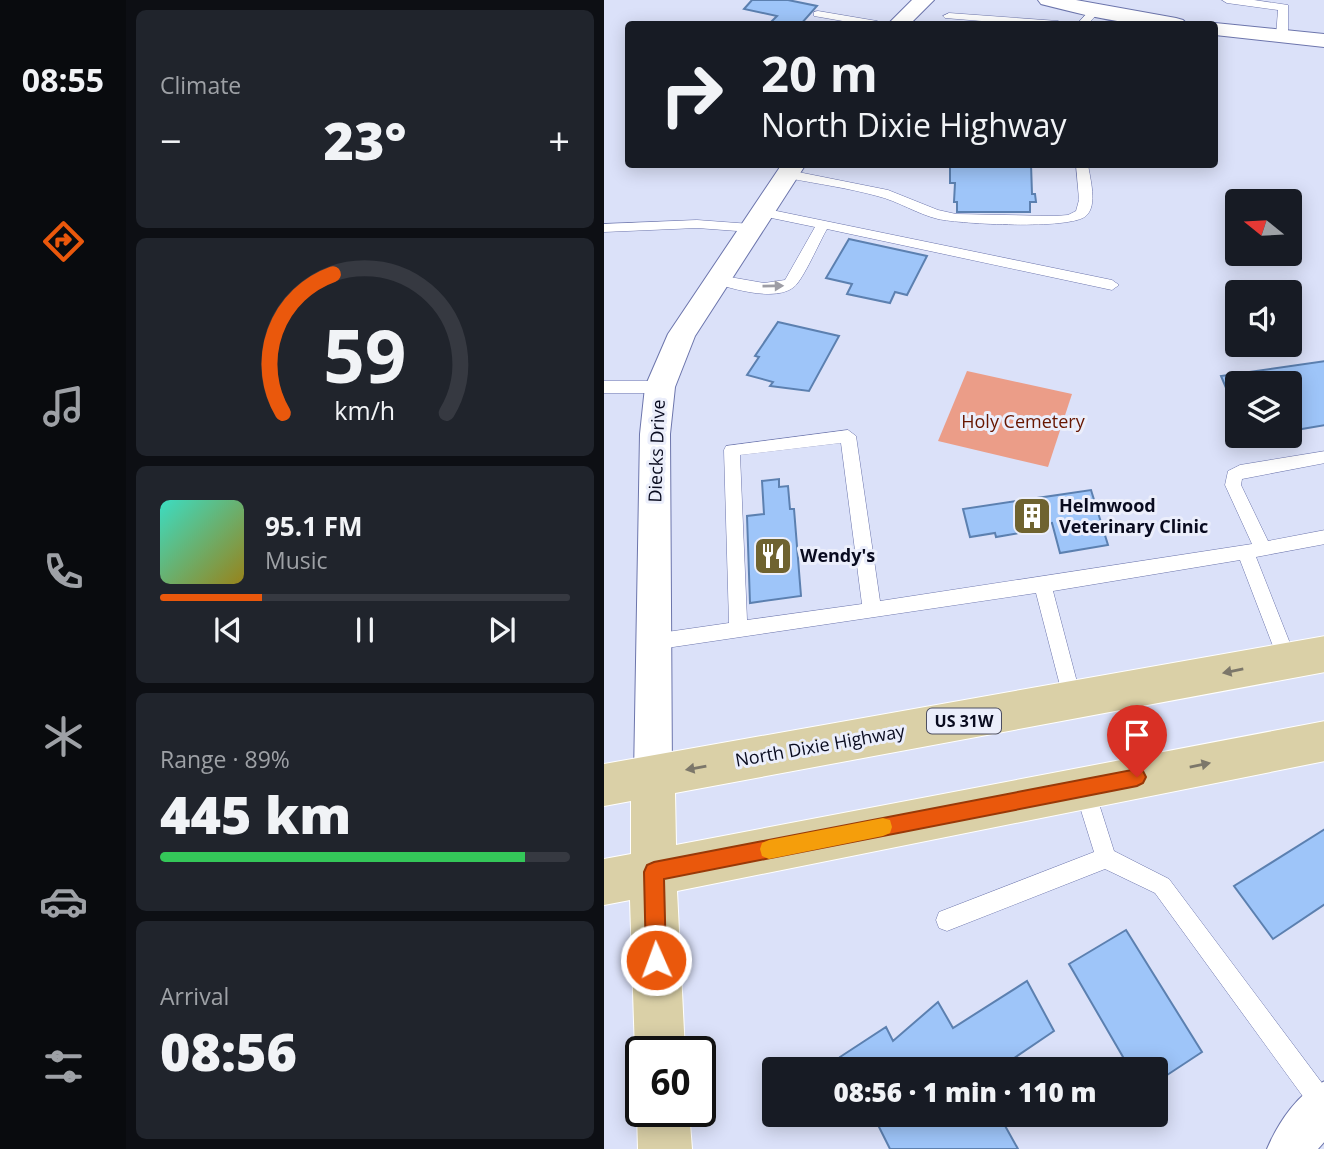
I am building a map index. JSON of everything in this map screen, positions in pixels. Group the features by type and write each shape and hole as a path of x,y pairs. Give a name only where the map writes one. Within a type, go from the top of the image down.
{"main road":[{"name":"North Dixie Highway","path":"604,785 1306,658"},
{"path":"604,882 1323,743"},
{"path":"653,776 660,1036"},
{"path":"664,1127 665,1149"}],"street":[{"path":"901,21 924,0"},
{"path":"1048,0 1088,18 1132,21"},
{"path":"1218,29 1324,40"},
{"name":"Diecks Drive","path":"653,776 655,434 660,387 682,334 791,169"}],"lane":[{"path":"1227,0 1285,3 1282,36"},
{"path":"818,14 859,21"},
{"path":"949,16 1017,21"},
{"path":"791,169 883,193 935,214 956,218 1055,220 1071,219 1082,213 1086,200 1082,168"},
{"path":"604,228 757,220 823,224 1112,285"},
{"path":"718,280 782,288 790,283 823,224"},
{"path":"604,387 660,387"},
{"path":"738,629 732,450 848,436 872,610"},
{"path":"1263,548 1233,485 1234,476 1240,471 1324,457"},
{"path":"653,642 1043,585 1324,537"},
{"path":"1245,552 1306,658"},
{"path":"1043,585 1073,701"},
{"path":"1084,788 1106,858 1162,886 1314,1125"},
{"path":"947,919 1106,858"}],"green space":[{"name":"Holy Cemetery","path":"967,371 1072,394 1048,467 938,441"}],"building":[{"path":"752,0 788,0 817,6 804,21 772,21 777,16 744,9"},
{"path":"950,168 1031,168 1032,194 1035,194 1036,202 1030,202 1030,212 957,212 957,202 954,202 955,183 950,183"},
{"path":"849,239 927,256 907,295 895,292 890,303 847,294 852,284 826,278"},
{"path":"778,322 839,336 809,391 770,386 773,382 747,375 759,357 755,356"},
{"path":"1325,361 1325,425 1302,429 1302,371 1256,371"},
{"name":"Wendy's","path":"779,479 779,487 788,486 790,509 794,509 801,596 750,603 747,516 764,514 762,481"},
{"name":"Helmwood Veterinary Clinic","path":"1091,490 1108,545 1060,553 1052,523 1030,527 1031,531 996,537 995,533 970,537 963,509"},
{"path":"1325,829 1325,904 1273,939 1234,886"},
{"path":"1126,930 1202,1052 1168,1074 1168,1057 1123,1057 1069,964"},
{"path":"1027,981 1054,1031 1016,1057 840,1057 886,1027 893,1041 938,1002 953,1028"},
{"path":"879,1127 1006,1127 1018,1149 890,1149"}],"slow traffic":[{"path":"769,849 883,827"}],"place":[{"name":"Helmwood Veterinary Clinic","path":"1032,516"},
{"name":"Wendy's","path":"773,556"}],"route":[{"path":"656,960 654,872 1137,777"}]}
